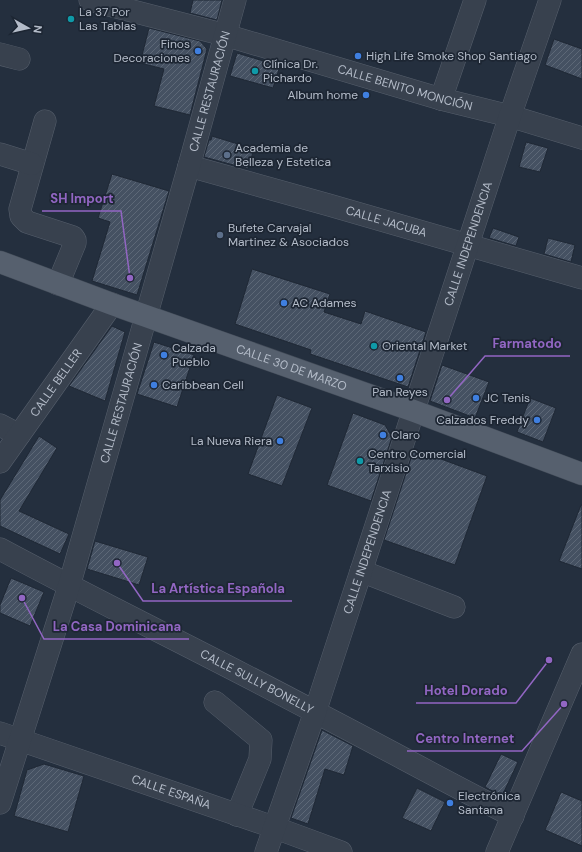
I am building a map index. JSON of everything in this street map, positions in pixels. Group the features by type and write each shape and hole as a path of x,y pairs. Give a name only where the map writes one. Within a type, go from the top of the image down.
{"main road":[{"name":"CALLE 30 DE MARZO","path":"0,262 147,317 414,412 582,474"}],"street":[{"name":"CALLE BENITO MONCIÓN","path":"90,0 225,35 442,99 510,116 582,138"},
{"name":"CALLE RESTAURACIÓN","path":"0,803 10,737 69,586 147,317 235,0"},
{"path":"442,99 475,0"},
{"name":"CALLE INDEPENDENCIA","path":"266,852 315,712 510,116 550,0"},
{"path":"45,121 20,209 22,216 27,222 73,237 75,240 58,284"},
{"path":"0,154 32,164"},
{"name":"CALLE JACUBA","path":"189,166 582,278"},
{"name":"CALLE BELLER","path":"0,462 112,304"},
{"path":"0,425 19,435"},
{"name":"CALLE SULLY BONELLY","path":"0,549 513,816"},
{"path":"361,571 454,607"},
{"path":"497,852 582,654"},
{"path":"215,702 261,740 260,759 237,815"},
{"name":"CALLE ESPAÑA","path":"10,737 274,827 341,852"}],"building":[{"path":"193,0 222,0 217,20 190,13"},
{"path":"149,28 200,41 207,49 190,115 154,106 164,69 140,63"},
{"path":"554,39 582,49 582,79 545,65"},
{"name":"Clínica Dr. Pichardo","path":"237,53 280,66 273,88 230,76"},
{"name":"Academia de Belleza y Estetica","path":"212,136 254,149 248,169 204,157 209,140 211,140"},
{"path":"526,142 548,148 540,172 519,167"},
{"path":"112,174 169,191 137,295 92,281 110,222 98,218"},
{"path":"493,228 519,237 516,246 489,238"},
{"path":"548,238 575,245 571,262 544,254"},
{"path":"252,269 330,294 324,312 361,324 365,311 426,332 408,387 310,354 311,350 235,324"},
{"path":"112,326 125,332 105,401 69,386"},
{"path":"154,342 194,355 177,407 137,394"},
{"path":"442,365 489,382 475,418 430,401"},
{"name":"La Nueva Riera","path":"277,395 312,408 282,486 248,474"},
{"name":"Calzados Freddy","path":"530,398 556,408 543,442 517,432"},
{"name":"Centro Comercial Tarxisio","path":"353,413 385,425 392,437 371,501 327,485"},
{"path":"39,436 57,448 19,511 69,534 60,554 0,526 0,500"},
{"path":"414,449 487,476 455,565 384,540"},
{"path":"582,505 582,569 559,561"},
{"path":"95,541 148,557 139,585 87,569"},
{"path":"11,578 44,592 30,626 0,613 0,605"},
{"path":"322,730 353,746 344,775 325,769 308,824 291,818"},
{"path":"501,754 518,762 502,796 485,787"},
{"path":"44,764 84,776 68,832 14,816 27,770"},
{"path":"417,788 445,802 431,831 402,818"},
{"path":"561,792 582,801 582,846 545,830"}],"place":[{"name":"La 37 Por Las Tablas","path":"71,19"},
{"name":"Finos Decoraciones","path":"198,51"},
{"name":"High Life Smoke Shop Santiago","path":"358,56"},
{"name":"Clínica Dr. Pichardo","path":"255,71"},
{"name":"Album home","path":"366,95"},
{"name":"Academia de Belleza y Estetica","path":"227,155"},
{"name":"Bufete Carvajal Martinez & Asociados","path":"220,235"},
{"name":"SH Import","path":"130,278"},
{"name":"AC Adames","path":"284,303"},
{"name":"Oriental Market","path":"374,346"},
{"name":"Calzada Pueblo","path":"164,355"},
{"name":"Pan Reyes","path":"400,378"},
{"name":"Caribbean Cell","path":"154,385"},
{"name":"JC Tenis","path":"476,398"},
{"name":"Farmatodo","path":"447,400"},
{"name":"Calzados Freddy","path":"537,420"},
{"name":"Claro","path":"383,435"},
{"name":"La Nueva Riera","path":"280,441"},
{"name":"Centro Comercial Tarxisio","path":"360,461"},
{"name":"La Artística Española","path":"117,563"},
{"name":"La Casa Dominicana","path":"22,598"},
{"name":"Hotel Dorado","path":"549,660"},
{"name":"Centro Internet","path":"564,704"},
{"name":"Electrónica Santana","path":"450,803"}]}
